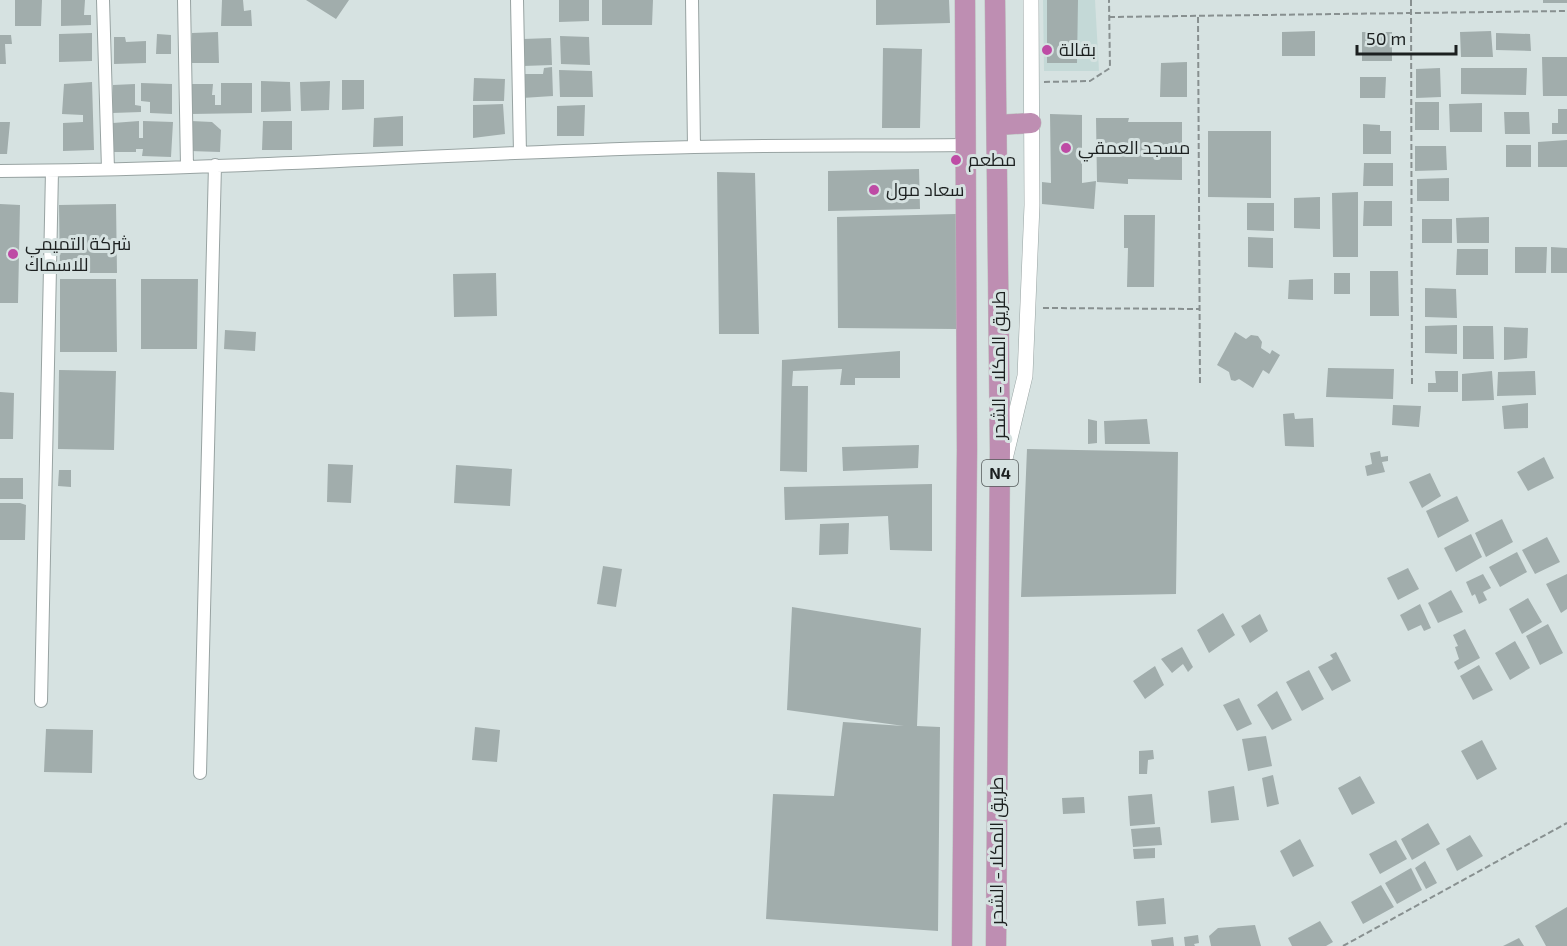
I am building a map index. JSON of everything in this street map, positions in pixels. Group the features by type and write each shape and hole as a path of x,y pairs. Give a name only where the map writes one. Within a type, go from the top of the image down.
{"highway":[{"name":"طريق المكلا - الشحر","path":"963,940 967,449 965,0"},
{"name":"طريق المكلا - الشحر","path":"995,0 1000,449 996,940"},
{"path":"998,125 1031,123"},
{"path":"965,145 998,145"},
{"path":"967,449 1000,449"},
{"path":"963,940 996,940"}],"street":[{"path":"103,0 108,169"},
{"path":"184,0 187,166"},
{"path":"517,0 520,153"},
{"path":"692,0 694,147"},
{"path":"1000,480 1025,376 1032,205 1031,0"},
{"path":"0,171 694,147 965,145"},
{"path":"200,773 216,165"},
{"path":"41,701 52,171"}],"path":[{"path":"1031,82 1090,81 1110,68 1109,0"},
{"path":"1411,0 1412,387"},
{"path":"1109,17 1567,11"},
{"path":"1198,16 1200,386"},
{"path":"1028,308 1200,309"},
{"path":"1343,946 1567,823"}],"shaded area":[{"path":"1043,0 1095,0 1099,71 1044,71"}],"building":[{"path":"15,0 42,0 41,26 15,26"},
{"path":"61,0 85,0 84,15 91,15 91,25 61,26"},
{"path":"222,0 243,0 244,11 251,10 252,26 221,26"},
{"path":"306,0 349,0 336,19"},
{"path":"559,0 589,0 589,21 559,22"},
{"path":"602,0 653,0 652,25 602,25"},
{"path":"876,0 949,0 950,23 876,25"},
{"path":"1047,0 1078,0 1077,63 1047,63"},
{"path":"1543,0 1567,0 1567,3 1543,3"},
{"path":"1315,31 1315,56 1282,56 1282,32"},
{"path":"1491,31 1493,57 1461,57 1460,32"},
{"path":"218,32 219,63 191,63 192,33"},
{"path":"1362,32 1392,32 1392,61 1362,61"},
{"path":"92,33 92,61 59,62 59,34"},
{"path":"1496,33 1530,34 1531,51 1496,50"},
{"path":"157,34 171,35 171,54 156,54"},
{"path":"0,35 11,35 12,44 5,44 6,64 0,64"},
{"path":"560,36 589,37 590,65 561,64"},
{"path":"114,37 125,37 126,42 146,41 146,63 114,64"},
{"path":"551,38 552,65 523,66 523,39"},
{"path":"883,48 922,49 920,128 882,128"},
{"path":"1542,57 1567,57 1567,96 1543,96"},
{"path":"1187,62 1187,97 1160,97 1161,63"},
{"path":"552,67 553,96 522,98 523,74 543,74 544,68"},
{"path":"1440,68 1441,97 1416,98 1416,69"},
{"path":"1461,68 1527,68 1526,95 1461,94"},
{"path":"559,70 592,71 593,97 560,97"},
{"path":"1360,77 1386,77 1385,98 1360,98"},
{"path":"474,78 505,79 504,101 473,101"},
{"path":"342,80 364,80 364,109 342,110"},
{"path":"261,81 290,82 291,111 261,112"},
{"path":"330,81 329,110 301,111 300,82"},
{"path":"92,82 94,150 63,151 63,123 83,122 83,115 62,114 64,84"},
{"path":"141,83 172,84 172,114 150,113 150,102 141,101"},
{"path":"221,83 252,83 252,113 191,114 192,84 213,84 212,95 215,95 215,105 221,105"},
{"path":"135,84 135,105 141,106 141,112 112,113 113,85"},
{"path":"1415,102 1439,102 1439,130 1415,130"},
{"path":"1482,103 1482,132 1450,132 1449,104"},
{"path":"503,104 505,134 473,138 473,105"},
{"path":"585,105 584,136 557,136 557,106"},
{"path":"1558,109 1567,109 1567,134 1552,134 1552,123 1558,123"},
{"path":"1504,112 1529,112 1530,134 1505,134"},
{"name":"مسجد العمقي","path":"1050,114 1082,115 1082,183 1096,181 1094,209 1042,204 1042,182 1051,183"},
{"path":"403,116 403,146 373,147 374,118"},
{"path":"1096,118 1129,118 1128,122 1182,122 1182,180 1128,179 1128,184 1097,182"},
{"path":"139,121 139,138 143,138 143,121 173,122 171,157 142,156 143,149 136,149 136,152 113,152 113,123"},
{"path":"191,121 212,122 221,130 220,152 190,151"},
{"path":"263,121 292,121 292,150 262,150"},
{"path":"0,122 10,122 7,154 0,154"},
{"path":"1363,124 1380,125 1380,131 1391,131 1391,154 1363,154"},
{"path":"1208,131 1271,131 1271,198 1208,197"},
{"path":"1567,140 1567,167 1538,167 1538,142"},
{"path":"1506,145 1531,145 1531,167 1506,167"},
{"path":"1415,146 1446,146 1447,170 1415,171"},
{"path":"1364,163 1393,163 1393,186 1363,186"},
{"name":"سعاد مول","path":"919,169 920,209 828,211 828,171"},
{"path":"717,172 755,173 759,334 719,334"},
{"path":"1449,178 1449,201 1417,201 1417,179"},
{"path":"1358,192 1358,257 1333,257 1332,193"},
{"path":"1320,197 1320,229 1294,228 1294,198"},
{"path":"1364,201 1392,201 1392,226 1363,226"},
{"path":"1247,203 1274,203 1274,231 1247,230"},
{"path":"0,204 20,205 18,303 0,303"},
{"path":"116,204 117,273 60,273 59,205"},
{"path":"956,214 956,329 838,328 837,217"},
{"path":"1124,215 1155,215 1154,287 1127,287 1128,248 1124,248"},
{"path":"1489,217 1489,243 1457,243 1456,218"},
{"path":"1422,219 1452,219 1452,243 1422,243"},
{"path":"1248,237 1273,238 1273,268 1248,267"},
{"path":"1515,247 1547,247 1546,273 1515,273"},
{"path":"1551,247 1567,248 1567,273 1551,273"},
{"path":"1457,249 1488,249 1488,275 1456,275"},
{"path":"1370,271 1398,271 1399,316 1370,316"},
{"path":"496,273 497,316 454,317 453,274"},
{"path":"1334,273 1350,273 1350,294 1334,294"},
{"path":"60,279 116,279 117,352 60,352"},
{"path":"141,279 198,279 197,349 141,349"},
{"path":"1313,279 1313,300 1288,299 1289,280"},
{"path":"1425,288 1456,289 1457,318 1425,317"},
{"path":"1457,325 1457,354 1425,353 1425,326"},
{"path":"1463,326 1493,326 1494,359 1463,359"},
{"path":"1504,327 1528,328 1527,358 1504,360"},
{"path":"225,330 256,332 255,351 224,349"},
{"path":"1235,332 1246,339 1251,335 1258,336 1262,342 1261,348 1270,354 1272,350 1280,355 1269,374 1263,370 1253,388 1239,379 1231,380 1229,372 1217,365"},
{"path":"900,351 900,378 855,378 855,385 840,385 842,369 793,371 792,386 808,386 807,472 780,471 782,360"},
{"path":"1328,368 1394,369 1393,399 1326,397"},
{"path":"59,370 116,371 114,450 58,449"},
{"path":"1435,371 1458,371 1458,392 1428,392 1428,383 1436,383"},
{"path":"1492,371 1494,400 1462,401 1462,374"},
{"path":"1535,371 1536,395 1497,396 1498,372"},
{"path":"0,392 14,393 13,439 0,439"},
{"path":"1528,403 1528,428 1504,429 1502,406"},
{"path":"1393,405 1421,406 1419,427 1392,425"},
{"path":"1294,413 1295,419 1313,418 1314,447 1285,446 1283,414"},
{"path":"1088,419 1097,421 1097,443 1088,444"},
{"path":"1147,419 1150,444 1105,444 1104,421"},
{"path":"919,445 918,468 843,471 842,447"},
{"path":"1027,449 1178,452 1176,594 1021,597"},
{"path":"1380,451 1381,457 1388,456 1388,461 1382,462 1385,472 1367,476 1365,466 1372,464 1370,453"},
{"path":"1544,457 1554,478 1528,491 1517,472"},
{"path":"328,464 353,465 351,503 327,502"},
{"path":"456,465 512,469 510,506 454,503"},
{"path":"59,470 71,470 71,487 58,486"},
{"path":"1430,473 1441,496 1422,508 1409,482"},
{"path":"0,478 23,478 23,499 0,499"},
{"path":"932,484 932,551 890,550 888,516 785,520 784,487"},
{"path":"1457,496 1469,521 1438,538 1426,511"},
{"path":"0,503 26,505 25,540 0,540"},
{"path":"1502,519 1513,542 1486,557 1475,533"},
{"path":"849,523 848,554 819,555 820,524"},
{"path":"1471,534 1482,557 1456,572 1444,548"},
{"path":"1547,537 1560,562 1535,574 1522,550"},
{"path":"1517,552 1527,572 1500,587 1489,567"},
{"path":"603,566 622,569 616,607 597,604"},
{"path":"1408,568 1419,589 1398,600 1387,578"},
{"path":"1483,574 1491,588 1483,592 1487,600 1479,604 1475,594 1472,596 1466,582"},
{"path":"1567,574 1567,609 1561,613 1546,584"},
{"path":"1451,590 1463,612 1438,623 1428,603"},
{"path":"1528,598 1542,622 1522,634 1509,609"},
{"path":"1420,604 1431,628 1424,631 1421,625 1408,631 1400,615"},
{"path":"792,607 921,628 917,726 940,727 938,931 766,919 773,794 834,796 843,722 904,726 787,710"},
{"path":"1223,613 1235,635 1209,653 1197,630"},
{"path":"1260,614 1268,631 1250,643 1241,626"},
{"path":"1548,624 1563,653 1540,665 1526,636"},
{"path":"1465,629 1480,658 1458,670 1454,662 1459,659 1455,647 1458,646 1453,635"},
{"path":"1515,641 1530,668 1510,680 1495,653"},
{"path":"1182,647 1193,667 1188,672 1183,664 1172,673 1161,659"},
{"path":"1336,652 1351,681 1332,691 1318,667 1333,659 1330,655"},
{"path":"1479,665 1493,690 1473,700 1460,676"},
{"path":"1155,666 1164,685 1145,699 1133,681"},
{"path":"1309,670 1324,699 1302,711 1286,682"},
{"path":"1277,691 1292,720 1272,730 1257,705"},
{"path":"1239,698 1252,724 1237,731 1223,705"},
{"path":"475,727 500,730 497,762 472,760"},
{"path":"46,729 93,730 92,773 44,772"},
{"path":"1266,736 1272,766 1248,771 1242,739"},
{"path":"1482,740 1497,769 1477,780 1461,751"},
{"path":"1153,750 1154,759 1148,760 1147,774 1139,774 1139,751"},
{"path":"1273,775 1279,804 1267,807 1262,778"},
{"path":"1360,776 1375,803 1352,815 1338,788"},
{"path":"1234,786 1239,820 1211,823 1208,791"},
{"path":"1152,794 1155,824 1130,826 1128,796"},
{"path":"1084,797 1085,813 1063,814 1062,798"},
{"path":"1428,823 1440,844 1412,860 1401,839"},
{"path":"1160,827 1162,845 1133,847 1131,829"},
{"path":"1470,835 1483,856 1457,871 1446,849"},
{"path":"1300,839 1314,866 1293,877 1280,851"},
{"path":"1396,840 1407,859 1380,874 1369,854"},
{"path":"1155,848 1155,858 1134,859 1133,849"},
{"path":"1425,861 1437,883 1426,889 1415,868"},
{"path":"1411,868 1422,890 1397,904 1385,883"},
{"path":"1381,885 1394,907 1363,924 1351,902"},
{"path":"1164,898 1166,924 1138,926 1136,901"},
{"path":"1567,907 1567,946 1546,946 1535,926"},
{"path":"1320,921 1333,942 1326,946 1292,946 1288,938"},
{"path":"1255,925 1261,946 1211,946 1209,936 1218,928"},
{"path":"1198,935 1199,943 1194,944 1195,946 1185,946 1184,937"},
{"path":"1173,937 1174,946 1152,946 1151,940"},
{"path":"1519,938 1524,946 1503,946"}],"place":[{"name":"بقالة","path":"1047,50"},
{"name":"مسجد العمقي","path":"1066,148"},
{"name":"مطعم","path":"956,160"},
{"name":"سعاد مول","path":"874,190"},
{"name":"شركة التميمي للاسماك","path":"13,254"}]}
